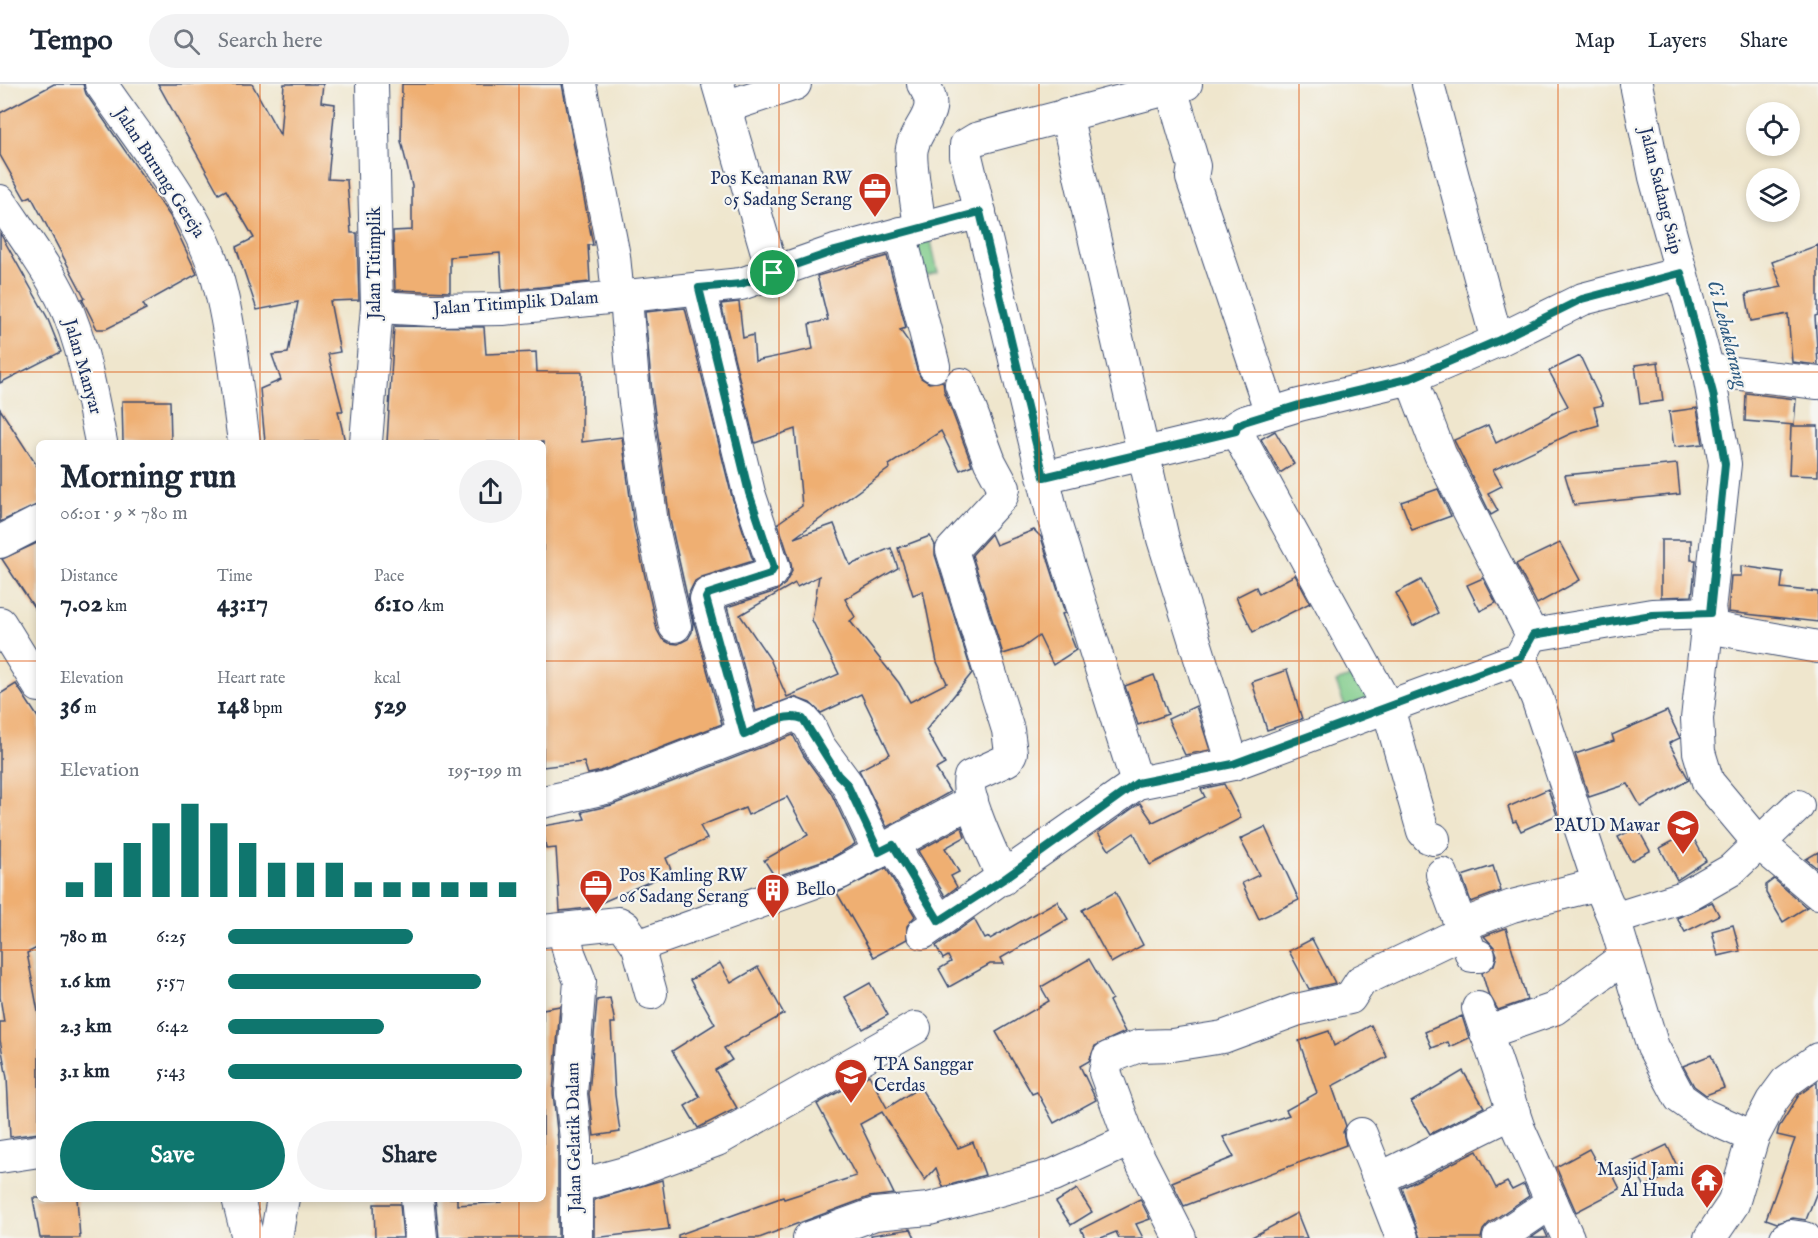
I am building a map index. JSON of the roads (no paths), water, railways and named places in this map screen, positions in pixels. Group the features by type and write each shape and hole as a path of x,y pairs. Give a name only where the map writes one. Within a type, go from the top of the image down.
{"street":[{"name":"Jalan Burung Gereja","path":"101,84 192,219 208,249 221,288 244,440"},
{"name":"Jalan Titimplik","path":"366,440 377,307 372,84"},
{"path":"580,84 622,298 652,523 675,626"},
{"path":"773,273 722,96 795,84"},
{"path":"923,84 928,96 930,116 912,148 910,230 934,366"},
{"path":"1428,84 1497,341"},
{"name":"Jalan Sadang Saip","path":"1636,84 1655,177 1681,273 1717,371 1725,464 1713,624 1698,719 1700,752 1708,782 1818,893"},
{"path":"1137,783 1052,513 966,156 966,145 976,139 1168,87 1194,166 1192,178 1271,413"},
{"path":"1066,114 1163,539 1233,764"},
{"name":"Jalan Manyar","path":"0,201 55,284 71,323 87,374 101,440"},
{"name":"Jalan Titimplik Dalam","path":"377,307 432,310 503,309 741,284 835,251 980,212"},
{"path":"1434,839 1428,837 1423,831 1388,708 1236,431 1237,426 1271,413 1411,378 1497,341 1582,299 1681,273"},
{"path":"699,288 749,493 774,568 770,574 708,594 706,598 744,735"},
{"path":"1717,371 1818,383"},
{"path":"1411,378 1440,454 1526,647 1540,708 1599,884 1614,919 1653,1047 1680,1098 1704,1115 1753,1137"},
{"path":"961,384 990,462 1005,488 1002,496 952,550 1008,730 1011,753 1007,760 970,777 968,783 972,801 1004,879"},
{"path":"1044,477 1236,431"},
{"path":"0,542 36,524"},
{"path":"546,801 606,788 794,715 803,719 838,775 847,784 931,927 1004,879 1137,783 1233,764 1388,708 1526,647 1652,615 1713,624 1818,647"},
{"path":"0,623 36,681"},
{"path":"638,946 840,873 972,801"},
{"path":"1614,919 1684,897 1731,870 1798,806"},
{"path":"1442,874 1467,938"},
{"path":"1180,1238 1130,1140 1106,1072 1108,1058 1139,1046 1172,1045 1224,1037 1296,1010 1350,998 1361,981 1467,938 1512,906 1599,884"},
{"path":"554,931 582,925 619,923 625,927 638,946 651,993"},
{"name":"Jalan Gelatik Dalam","path":"554,931 569,953 580,981 571,1094 577,1186 576,1238"},
{"path":"1568,1238 1514,1112 1482,1020 1554,1009 1626,956"},
{"path":"577,1186 636,1170 717,1140 915,1028"},
{"path":"1718,1236 1733,1204 1753,1137 1772,1101 1786,1082 1818,1059"},
{"path":"1379,1179 1514,1112"},
{"path":"1361,1134 1402,1238"},
{"path":"809,1238 875,1214 929,1209 1054,1175 1130,1140"},
{"path":"0,1157 36,1151"},
{"path":"239,1202 248,1238"},
{"path":"276,1238 282,1202"},
{"path":"417,1202 421,1238"},
{"path":"1499,1238 1552,1202"},
{"path":"1786,1238 1791,1236 1805,1238"}],"place":[{"name":"Pos Keamanan RW 05 Sadang Serang","path":"875,218"},
{"name":"PAUD Mawar","path":"1683,855"},
{"name":"Pos Kamling RW 06 Sadang Serang","path":"596,915"},
{"name":"Bello","path":"773,919"},
{"name":"TPA Sanggar Cerdas","path":"851,1104"},
{"name":"Masjid Jami Al Huda","path":"1707,1209"}],"water label":[{"name":"Ci Lebaklarang","path":"1727,334"}]}
